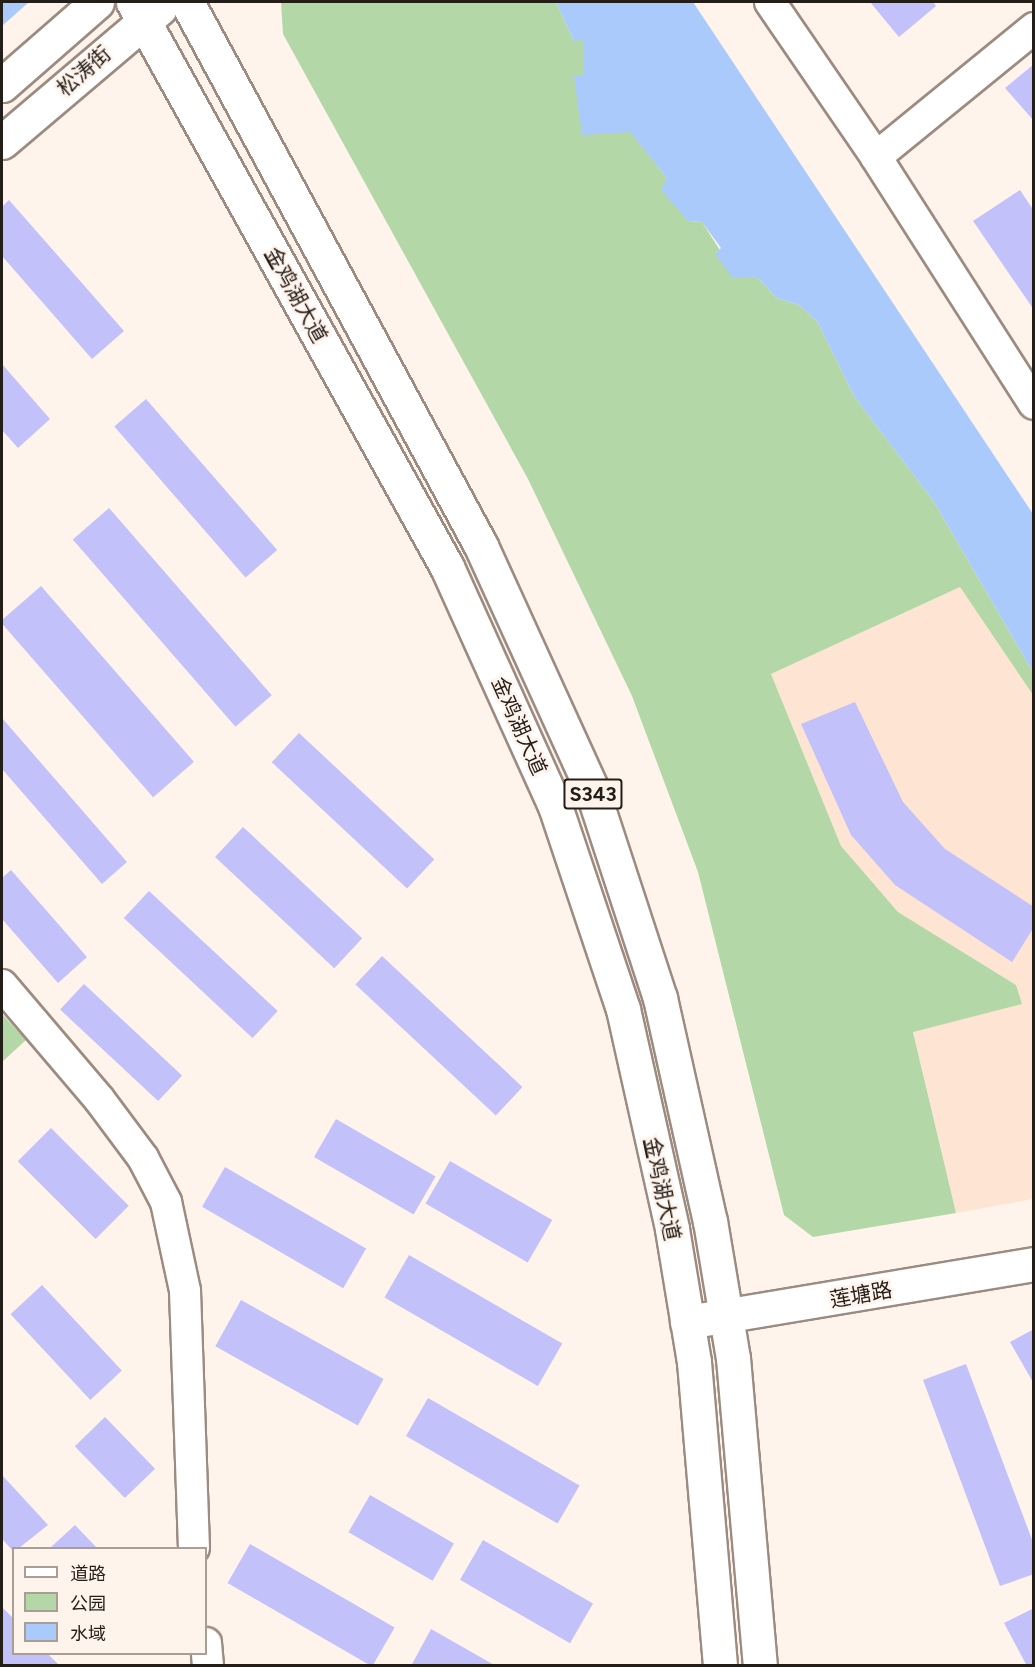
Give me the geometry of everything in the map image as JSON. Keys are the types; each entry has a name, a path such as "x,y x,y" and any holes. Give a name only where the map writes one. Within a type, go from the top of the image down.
{"main road":[{"name":"松涛街","path":"2,86 97,2"},
{"name":"金鸡湖大道","path":"187,2 481,546 591,790 660,999 726,1316 759,1665"},
{"name":"松涛街","path":"2,142 148,8"},
{"name":"金鸡湖大道","path":"148,8 447,567 555,806 622,1009 687,1322 720,1665"},
{"name":"莲塘路","path":"687,1322 1034,1264"}],"street":[{"path":"770,2 876,157 1034,404"},
{"path":"876,157 1034,28"},
{"path":"2,985 99,1099 143,1158 166,1202 185,1292 194,1547"}],"shaded area":[{"path":"960,587 1033,695 1033,1199 956,1213 913,1031 1021,1004 1016,985 898,912 841,846 771,674"}],"green space":[{"path":"281,2 556,2 574,41 584,39 584,76 575,76 630,131 667,178 688,221 702,222 736,275 758,278 777,298 799,305 817,321 854,396 934,502 1033,672 1033,695 960,587 771,674 841,846 898,912 1016,985 1022,1004 913,1032 956,1213 813,1237 784,1215 698,872 632,696 528,479 283,34"},
{"path":"2,1014 26,1040 2,1062"}],"water":[{"path":"2,2 29,2 2,26"},
{"path":"556,2 693,2 1033,514 1033,672 934,502 854,396 817,321 799,305 777,298 758,278 732,277 715,254 721,248 702,222 688,221 661,190 667,178 630,132 582,135 574,76 584,76 584,40 574,41"}],"building":[{"path":"870,2 933,2 936,6 899,37"},
{"path":"1034,64 1034,121 1005,88"},
{"path":"1020,190 1034,211 1034,310 973,221"},
{"path":"9,200 124,331 92,359 2,256 2,207"},
{"path":"2,364 50,419 18,448 2,430"},
{"path":"146,399 277,550 246,577 114,427"},
{"path":"109,508 272,695 235,727 73,539"},
{"path":"41,586 194,762 153,797 2,623 2,620"},
{"path":"855,702 903,802 945,849 1034,907 1034,927 1012,962 895,885 851,835 801,724"},
{"path":"2,718 127,862 102,884 2,769"},
{"path":"299,733 434,859 407,888 272,762"},
{"path":"243,827 362,938 334,968 215,857"},
{"path":"11,870 87,957 58,983 2,919 2,878"},
{"path":"149,891 278,1011 252,1038 124,918"},
{"path":"382,956 522,1087 496,1115 355,985"},
{"path":"84,984 182,1075 158,1101 60,1010"},
{"path":"336,1119 436,1176 414,1215 314,1157"},
{"path":"51,1128 129,1206 96,1239 18,1161"},
{"path":"450,1161 552,1220 528,1262 426,1203"},
{"path":"225,1167 366,1248 343,1288 202,1207"},
{"path":"409,1255 562,1344 538,1386 385,1297"},
{"path":"42,1285 122,1371 90,1400 11,1314"},
{"path":"241,1300 384,1379 358,1425 215,1346"},
{"path":"1034,1329 1034,1384 1010,1342"},
{"path":"966,1364 1034,1545 1034,1574 1000,1586 923,1380"},
{"path":"428,1398 580,1486 558,1524 406,1436"},
{"path":"105,1417 155,1469 125,1498 75,1446"},
{"path":"2,1475 48,1525 20,1547 12,1547 12,1550 2,1539"},
{"path":"370,1495 454,1544 433,1581 348,1532"},
{"path":"75,1525 96,1547 51,1547"},
{"path":"483,1540 593,1604 570,1643 460,1580"},
{"path":"250,1544 395,1628 371,1666 228,1583"},
{"path":"2,1607 12,1617 12,1655 49,1655 60,1666 2,1666"},
{"path":"1034,1608 1034,1666 1027,1666 1004,1623"},
{"path":"431,1629 496,1666 411,1666"}]}
